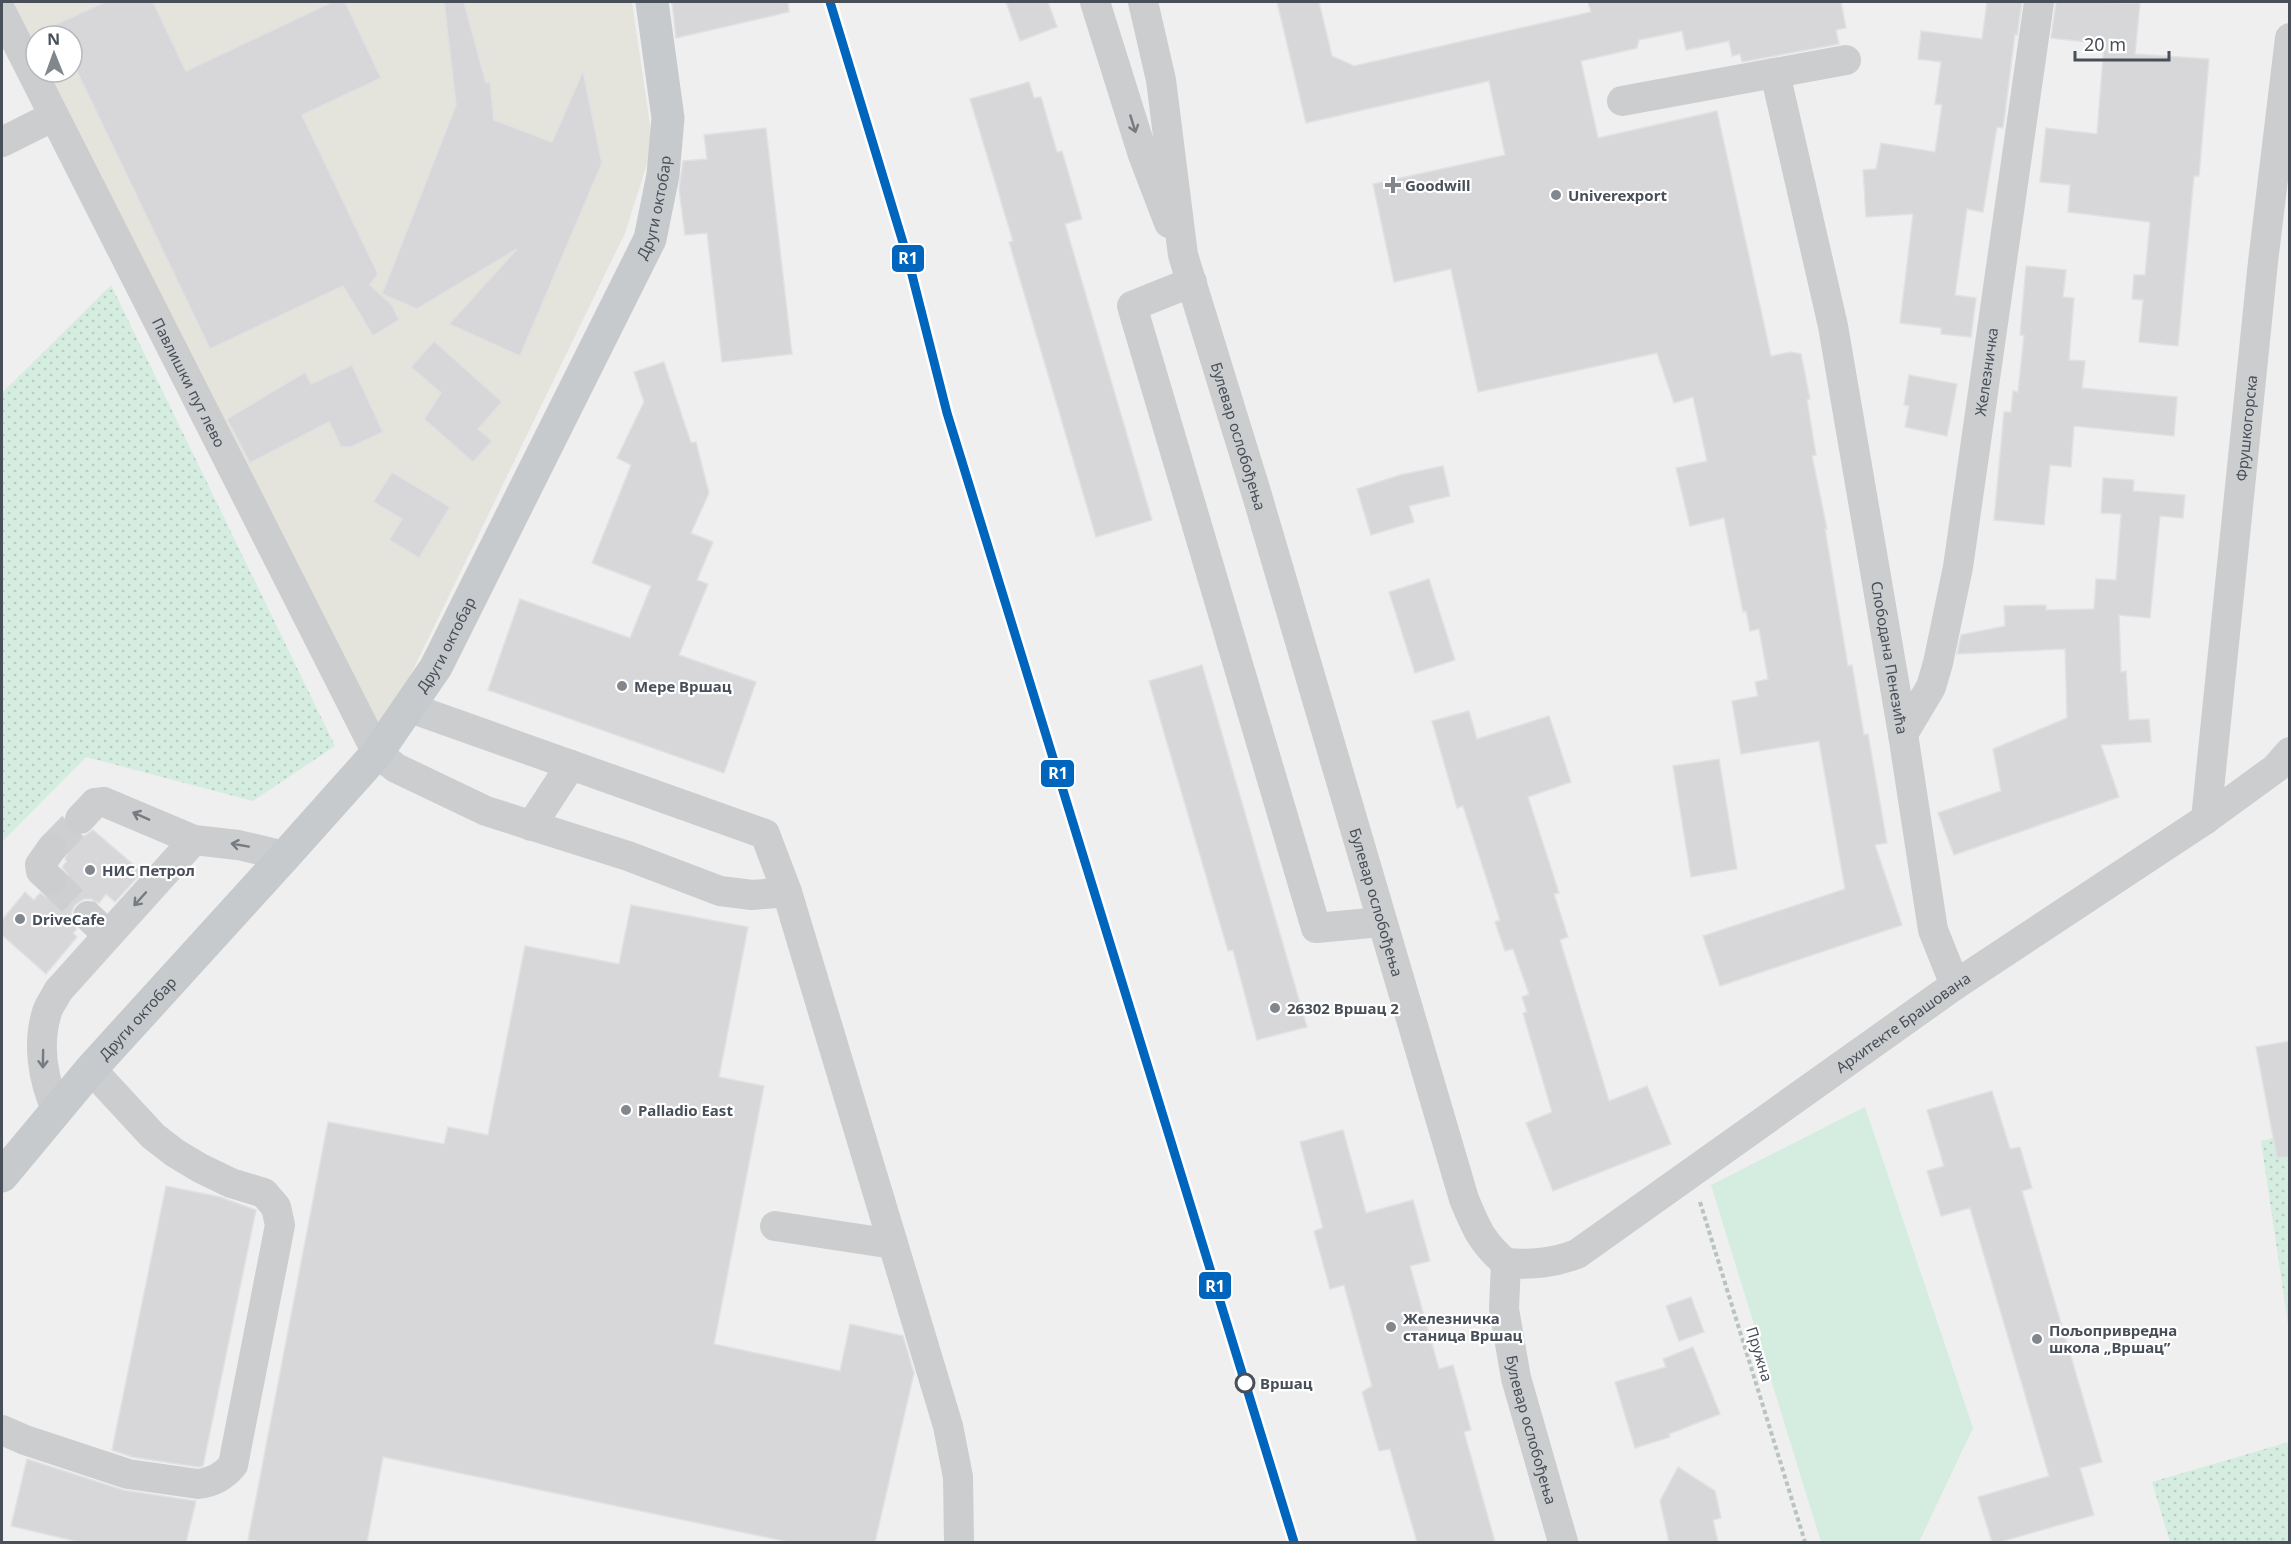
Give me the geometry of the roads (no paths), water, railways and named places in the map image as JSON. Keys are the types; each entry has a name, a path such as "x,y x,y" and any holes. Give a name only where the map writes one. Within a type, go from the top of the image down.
{"main road":[{"name":"Други октобар","path":"2,1176 91,1069 377,753 435,667 650,239 663,176 668,118 652,2"}],"street":[{"name":"Булевар ослобођења","path":"1095,2 1143,155 1188,268 1464,1199 1474,1225 1489,1248 1506,1263 1504,1309 1511,1356 1563,1542"},
{"name":"Железничка","path":"1903,734 1931,687 1958,567 2039,2"},
{"name":"Булевар ослобођења","path":"1112,57 1119,45 1129,40 1145,8"},
{"name":"Булевар ослобођења","path":"1145,8 1161,80 1188,268"},
{"name":"Павлишки пут лево","path":"2,13 377,753"},
{"name":"Фрушкогорска","path":"2206,819 2263,262 2289,38"},
{"name":"Булевар ослобођења","path":"1112,57 1130,78 1169,135"},
{"path":"1622,101 1846,60"},
{"name":"Слободана Пенезића","path":"1775,73 1833,326 1903,734 1933,930 1955,985"},
{"path":"2,142 54,116"},
{"path":"1188,268 1132,306 1138,328 1316,928 1381,922"},
{"path":"408,707 765,834 787,892 948,1426 958,1477 958,1542"},
{"name":"Архитекте Брашована","path":"1506,1263 1532,1265 1555,1262 1577,1254 1955,985 2206,819 2276,768 2289,752"},
{"path":"377,753 396,768 486,812 628,856 720,891 752,895 787,892"},
{"path":"531,826 571,765"},
{"path":"80,819 95,803 104,802 194,840 238,844 285,856"},
{"path":"56,1109 47,1089 43,1070 47,1011 98,925 194,840"},
{"path":"51,880 41,871 40,865 52,848"},
{"path":"2,1430 25,1440 128,1474 198,1484 210,1483 220,1478 233,1465 280,1224 276,1207 264,1193 231,1183 200,1168 153,1136 91,1069"},
{"path":"775,1226 893,1244"}],"tunnel":[{"path":"52,848 80,819"},
{"path":"51,880 88,916"}],"place":[{"name":"Goodwill","path":"1393,185"},
{"name":"Univerexport","path":"1556,195"},
{"name":"Мере Вршац","path":"622,686"},
{"name":"НИС Петрол","path":"90,870"},
{"name":"DriveCafe","path":"20,919"},
{"name":"26302 Вршац 2","path":"1275,1008"},
{"name":"Palladio East","path":"626,1110"},
{"name":"Железничка станица Вршац","path":"1391,1327"},
{"name":"Пољопривредна школа „Вршац”","path":"2037,1339"},
{"name":"Вршац","path":"1245,1383"}]}
